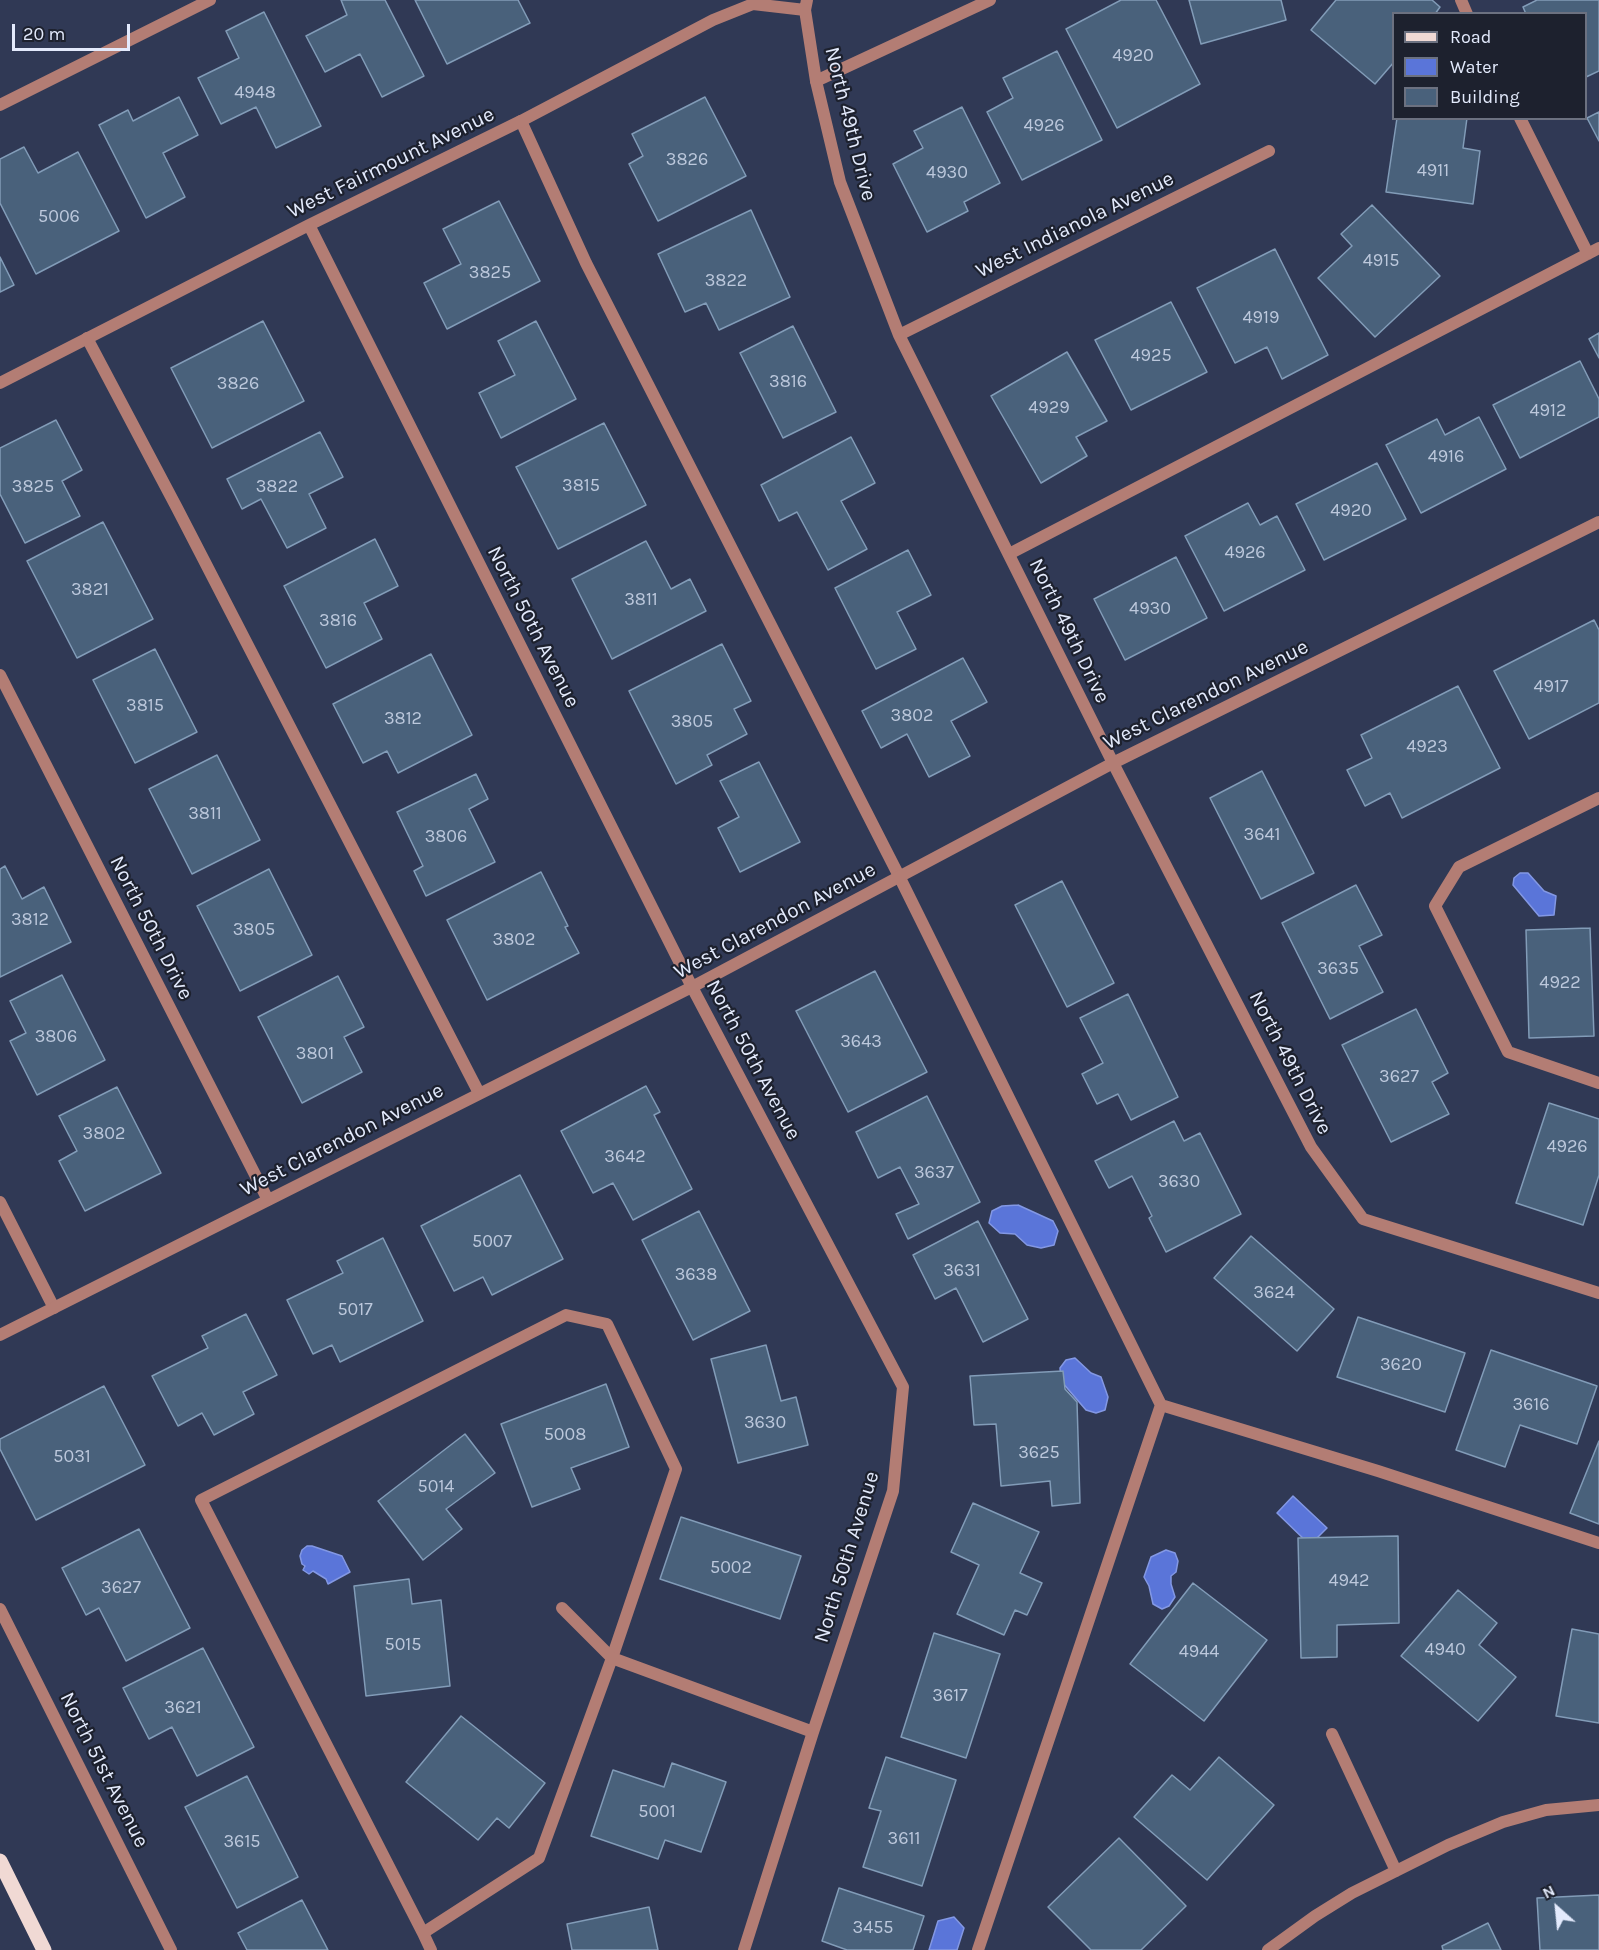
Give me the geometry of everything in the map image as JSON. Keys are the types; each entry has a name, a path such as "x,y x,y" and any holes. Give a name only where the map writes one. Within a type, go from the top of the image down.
{"main road":[{"path":"0,1861 44,1950"}],"street":[{"path":"0,105 210,0"},
{"path":"816,81 990,0"},
{"name":"West Fairmount Avenue","path":"0,382 520,121 713,20 753,4 806,5"},
{"name":"North 49th Drive","path":"806,5 816,81 840,182 899,335 1113,763 1311,1147 1363,1219 1599,1293"},
{"path":"1009,554 1593,251 1521,120"},
{"path":"520,121 586,263 900,878 1161,1405 978,1950"},
{"name":"West Indianola Avenue","path":"899,335 1269,151"},
{"name":"North 50th Avenue","path":"309,225 693,987 903,1387 893,1491 744,1950"},
{"path":"87,338 479,1093"},
{"name":"West Clarendon Avenue","path":"0,1335 693,987 1113,763 1599,522"},
{"name":"North 50th Drive","path":"0,675 268,1200"},
{"path":"1599,798 1459,867 1435,906 1509,1052 1599,1083"},
{"path":"0,1202 54,1308"},
{"path":"423,1933 539,1858 612,1658 676,1468 607,1324 566,1315 201,1500 431,1950"},
{"path":"1161,1405 1378,1471 1599,1543"},
{"path":"562,1608 612,1658 813,1732"},
{"name":"North 51st Avenue","path":"0,1609 171,1950"},
{"path":"1332,1734 1396,1871"},
{"path":"1268,1950 1352,1893 1448,1845 1503,1822 1546,1810 1599,1805"}],"water":[{"path":"1520,873 1528,873 1544,891 1556,896 1554,915 1539,916 1513,885 1514,878"},
{"path":"1018,1205 1053,1221 1058,1231 1054,1245 1041,1248 1027,1245 1015,1234 1000,1233 989,1223 992,1211 1002,1206"},
{"path":"1075,1358 1091,1373 1101,1377 1108,1397 1105,1410 1096,1413 1086,1410 1061,1381 1060,1368 1066,1360"},
{"path":"1293,1496 1327,1528 1310,1545 1277,1513"},
{"path":"307,1546 342,1556 350,1572 328,1584 326,1579 313,1571 309,1574 303,1570 305,1566 300,1556 302,1550"},
{"path":"1166,1550 1175,1553 1178,1561 1176,1572 1171,1576 1175,1597 1169,1606 1162,1609 1153,1604 1149,1586 1144,1577 1151,1557"},
{"path":"954,1917 964,1928 957,1950 929,1950 938,1921"}],"building":[{"path":"341,0 385,0 424,76 382,97 360,54 325,72 306,36 347,15"},
{"path":"415,0 518,0 530,23 447,64"},
{"path":"1121,0 1156,0 1200,84 1117,128 1066,29"},
{"path":"1189,0 1281,0 1286,20 1201,44"},
{"path":"1336,0 1432,0 1440,7 1436,12 1392,12 1392,64 1375,84 1311,30"},
{"path":"1537,0 1599,0 1599,71 1587,77 1587,12 1525,12 1523,7"},
{"path":"264,12 321,126 276,148 256,107 221,124 198,78 239,58 226,31"},
{"path":"1057,51 1102,140 1022,180 987,112 1013,98 1003,78"},
{"path":"179,97 198,135 163,153 185,197 146,218 99,125 128,110 133,121"},
{"path":"705,97 746,176 658,221 629,164 643,156 632,134"},
{"path":"962,107 1000,183 964,202 968,211 927,232 893,164 923,148 914,131"},
{"path":"1599,112 1599,141 1587,118"},
{"path":"1397,120 1467,120 1463,148 1480,151 1473,204 1386,192"},
{"path":"24,147 38,173 78,152 119,231 36,274 0,203 0,159"},
{"path":"499,201 540,281 447,329 424,283 461,264 443,229"},
{"path":"1372,205 1440,276 1375,337 1318,278 1352,246 1341,234"},
{"path":"751,210 790,297 719,330 706,303 685,312 658,254"},
{"path":"1275,249 1328,355 1282,379 1267,347 1235,363 1197,288"},
{"path":"0,257 14,285 0,292"},
{"path":"1171,302 1207,372 1131,410 1095,340"},
{"path":"263,321 304,401 212,448 171,368"},
{"path":"536,321 576,399 501,438 479,393 515,375 498,341"},
{"path":"793,326 836,412 783,438 740,353"},
{"path":"1599,333 1599,358 1589,339"},
{"path":"1067,352 1107,421 1076,437 1087,456 1041,483 991,396"},
{"path":"1580,361 1599,399 1599,417 1520,458 1493,405"},
{"path":"1479,417 1506,469 1421,513 1386,445 1437,419 1445,435"},
{"path":"56,420 82,470 62,481 80,516 25,543 0,494 0,448"},
{"path":"604,423 646,505 558,549 516,467"},
{"path":"320,432 343,477 309,494 326,528 287,548 261,499 242,509 227,479"},
{"path":"851,437 875,483 841,501 867,549 828,570 797,512 779,521 761,485"},
{"path":"1377,463 1406,519 1324,560 1296,504"},
{"path":"1248,503 1260,525 1277,516 1305,570 1224,611 1185,536"},
{"path":"103,522 153,619 77,658 27,561"},
{"path":"375,539 398,586 364,603 382,639 326,668 284,586"},
{"path":"646,541 671,589 690,579 706,611 612,659 572,579"},
{"path":"908,550 931,595 897,612 916,649 876,669 835,588"},
{"path":"1176,557 1207,618 1125,660 1094,599"},
{"path":"1594,620 1599,630 1599,703 1529,739 1494,671"},
{"path":"722,644 751,701 734,709 747,734 707,755 712,765 676,784 629,691"},
{"path":"155,649 197,732 135,763 93,680"},
{"path":"431,654 472,735 398,773 387,751 363,763 333,704"},
{"path":"963,658 987,702 951,721 970,756 929,777 907,734 881,748 862,711"},
{"path":"1458,686 1500,768 1402,818 1390,793 1365,806 1347,770 1372,758 1361,735"},
{"path":"217,755 260,840 192,874 149,789"},
{"path":"759,762 800,842 740,872 718,828 739,817 720,781"},
{"path":"1262,771 1314,873 1261,899 1210,798"},
{"path":"476,774 488,799 469,809 495,862 426,896 414,871 423,866 397,812"},
{"path":"5,866 22,899 44,887 71,942 0,977 0,869"},
{"path":"269,869 312,955 240,991 197,906"},
{"path":"541,872 579,953 487,1000 447,920"},
{"path":"1062,881 1114,983 1067,1007 1015,905"},
{"path":"1356,885 1382,935 1359,946 1383,992 1330,1019 1282,923"},
{"path":"1590,928 1594,1036 1529,1038 1526,930"},
{"path":"875,971 927,1072 848,1112 796,1011"},
{"path":"62,975 105,1060 37,1095 10,1041 26,1033 10,1001"},
{"path":"338,976 364,1027 344,1037 362,1072 302,1103 258,1017"},
{"path":"1128,994 1178,1097 1131,1120 1118,1094 1097,1104 1082,1074 1103,1063 1080,1018"},
{"path":"1416,1009 1448,1073 1432,1082 1449,1114 1391,1142 1342,1045"},
{"path":"646,1086 660,1112 654,1115 692,1189 633,1220 613,1183 593,1193 561,1131"},
{"path":"117,1087 161,1173 85,1211 59,1161 77,1151 59,1116"},
{"path":"927,1096 980,1202 908,1239 896,1214 919,1204 900,1167 878,1178 856,1132"},
{"path":"1549,1103 1599,1119 1599,1175 1583,1225 1516,1203"},
{"path":"1174,1121 1184,1141 1200,1133 1241,1214 1166,1252 1149,1218 1152,1216 1132,1176 1109,1188 1095,1161"},
{"path":"520,1175 563,1259 492,1295 483,1277 454,1291 421,1226"},
{"path":"699,1211 750,1311 693,1340 642,1240"},
{"path":"978,1221 1028,1319 983,1342 956,1288 935,1299 913,1255"},
{"path":"1251,1236 1334,1309 1297,1351 1214,1278"},
{"path":"383,1238 423,1321 340,1362 332,1345 313,1354 287,1300 343,1273 337,1261"},
{"path":"246,1314 277,1375 243,1392 254,1414 214,1435 202,1413 178,1426 152,1376 208,1348 202,1336"},
{"path":"1358,1317 1465,1353 1445,1412 1337,1377"},
{"path":"766,1345 781,1401 796,1397 808,1445 738,1463 711,1359"},
{"path":"1491,1350 1597,1386 1577,1444 1520,1425 1505,1467 1456,1450"},
{"path":"1063,1371 1065,1389 1077,1402 1080,1503 1052,1506 1050,1481 1001,1486 996,1424 974,1425 970,1376"},
{"path":"606,1384 629,1447 571,1468 580,1489 532,1507 501,1424"},
{"path":"104,1386 145,1465 36,1520 0,1449 0,1439"},
{"path":"465,1434 495,1473 446,1509 462,1529 423,1560 378,1501"},
{"path":"1599,1441 1599,1524 1570,1513"},
{"path":"973,1503 1039,1532 1020,1573 1042,1583 1027,1615 1015,1610 1004,1635 957,1614 979,1565 951,1552"},
{"path":"681,1517 801,1556 780,1619 660,1579"},
{"path":"139,1529 190,1628 126,1661 99,1608 86,1615 62,1568"},
{"path":"1398,1536 1399,1623 1337,1625 1337,1657 1301,1658 1298,1538"},
{"path":"409,1579 412,1604 441,1600 450,1686 366,1696 354,1586"},
{"path":"1193,1583 1267,1640 1204,1721 1130,1664"},
{"path":"1458,1590 1497,1623 1479,1645 1516,1677 1478,1721 1401,1656"},
{"path":"1572,1629 1599,1634 1599,1723 1556,1716"},
{"path":"934,1633 1000,1654 966,1758 901,1737"},
{"path":"203,1648 254,1747 197,1776 172,1727 149,1739 123,1688"},
{"path":"461,1716 545,1783 509,1828 497,1818 478,1840 406,1782"},
{"path":"886,1757 956,1780 922,1886 863,1867 881,1811 869,1808"},
{"path":"1219,1757 1274,1805 1207,1880 1134,1817 1172,1775 1190,1790"},
{"path":"672,1763 726,1782 701,1852 665,1840 658,1859 591,1836 613,1770 664,1787"},
{"path":"247,1776 298,1877 237,1908 185,1807"},
{"path":"1119,1838 1186,1906 1141,1950 1091,1950 1048,1907"},
{"path":"839,1888 924,1916 913,1950 847,1950 822,1941"},
{"path":"1599,1895 1599,1950 1540,1950 1537,1898"},
{"path":"302,1900 328,1950 247,1950 238,1933"},
{"path":"649,1907 658,1950 572,1950 567,1924"},
{"path":"1488,1923 1501,1950 1443,1950 1442,1946"}]}
